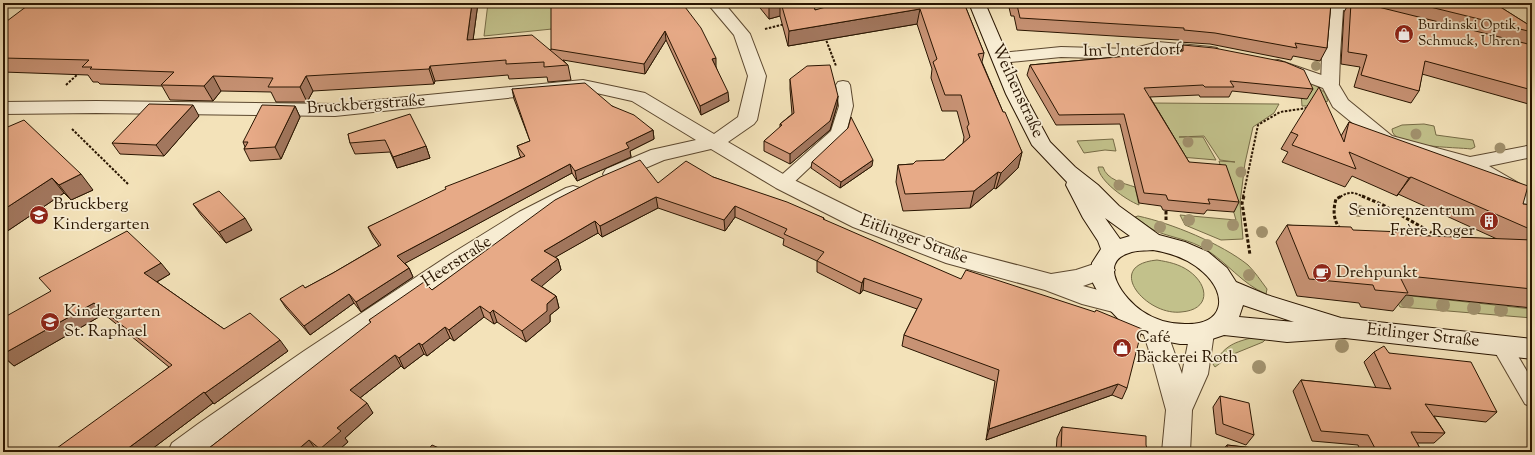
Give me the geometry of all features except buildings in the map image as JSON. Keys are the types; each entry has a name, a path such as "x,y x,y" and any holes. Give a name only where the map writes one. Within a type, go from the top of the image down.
{"street":[{"path":"714,142 747,120 757,76 742,34 715,3"},
{"name":"Weihenstraße","path":"977,3 1016,94 1042,145 1068,172 1091,190 1111,211 1153,242"},
{"path":"1389,17 1335,3 1330,84 1340,103 1385,140 1470,164 1532,201"},
{"name":"Im Unterdorf","path":"1001,58 1061,52 1131,54 1158,47 1225,54"},
{"path":"1262,62 1285,66 1330,84"},
{"name":"Bruckbergstraße","path":"3,108 96,107 335,110 583,85 638,97 714,142"},
{"name":"Eitlinger Straße","path":"714,142 783,182 861,222 954,257 1050,283 1082,295 1117,304"},
{"name":"Heerstraße","path":"182,452 258,396 457,261 550,205 593,183 658,155 714,142"},
{"path":"1470,164 1515,156 1532,151"},
{"name":"Weihenstraße","path":"1068,172 1094,218 1109,240 1108,261"},
{"path":"1153,242 1177,247 1193,254 1208,264 1220,276 1228,288 1231,303 1229,315 1212,329 1188,335 1173,334 1154,328 1133,318 1117,304 1106,288 1103,279 1108,261 1120,248 1135,243 1153,242"},
{"name":"Eitlinger Straße","path":"1050,283 1077,279 1108,261"},
{"name":"Eitlinger Straße","path":"1228,288 1260,302 1344,328"},
{"path":"1154,328 1167,366 1178,410 1176,452"},
{"name":"Eitlinger Straße","path":"1212,329 1287,332 1344,328 1532,349"},
{"path":"1178,410 1195,374 1212,329"}],"lane":[{"path":"783,182 838,133 846,106 843,85"},
{"name":"Eitlinger Straße","path":"1501,345 1532,398"}],"path":[{"path":"1506,7 1516,6 1520,3"},
{"path":"742,34 787,24"},
{"path":"822,30 843,85"},
{"path":"41,108 81,71"},
{"path":"1250,255 1242,203 1258,125 1280,112 1340,103"},
{"path":"96,107 72,129 128,184"},
{"path":"1344,232 1338,228 1332,210 1336,199 1348,192 1356,193 1383,205 1407,220 1447,241"},
{"path":"1165,222 1166,211"}],"shaded area":[{"path":"488,3 552,3 552,29 484,36"},
{"path":"1308,79 1325,93 1328,101 1313,106 1302,106 1301,92"},
{"path":"1151,103 1279,104 1274,113 1253,127 1245,163 1240,203 1243,239 1221,240 1185,225 1180,215 1236,220 1219,161 1235,162 1220,160 1204,136 1179,137 1203,137 1216,160 1181,157"},
{"path":"1424,124 1434,126 1436,135 1473,140 1475,147 1471,149 1440,147 1413,143 1402,140 1395,135 1392,129 1402,125"},
{"path":"1113,139 1116,151 1105,150 1084,153 1077,141"},
{"path":"1098,167 1103,167 1112,178 1135,187 1139,205 1127,199 1108,184 1103,178"},
{"path":"1138,216 1196,235 1224,249 1248,265 1267,289 1266,294 1249,285 1205,249 1188,241 1155,231 1135,217"},
{"path":"1157,260 1181,267 1196,277 1201,283 1204,296 1202,302 1197,307 1181,312 1168,311 1155,306 1144,299 1136,289 1132,280 1133,271 1141,264"},
{"path":"1393,294 1532,309 1532,318 1400,307"},
{"path":"1251,338 1263,338 1265,340 1231,355 1215,367 1213,364 1221,353 1229,346"}],"place":[{"name":"Burdinski Optik, Schmuck, Uhren","path":"1404,34"},
{"name":"Bruckberg Kindergarten","path":"39,215"},
{"name":"Seniorenzentrum Frère Roger","path":"1489,221"},
{"name":"Drehpunkt","path":"1322,273"},
{"name":"Kindergarten St. Raphael","path":"50,322"},
{"name":"Café Bäckerei Roth","path":"1122,348"}]}
